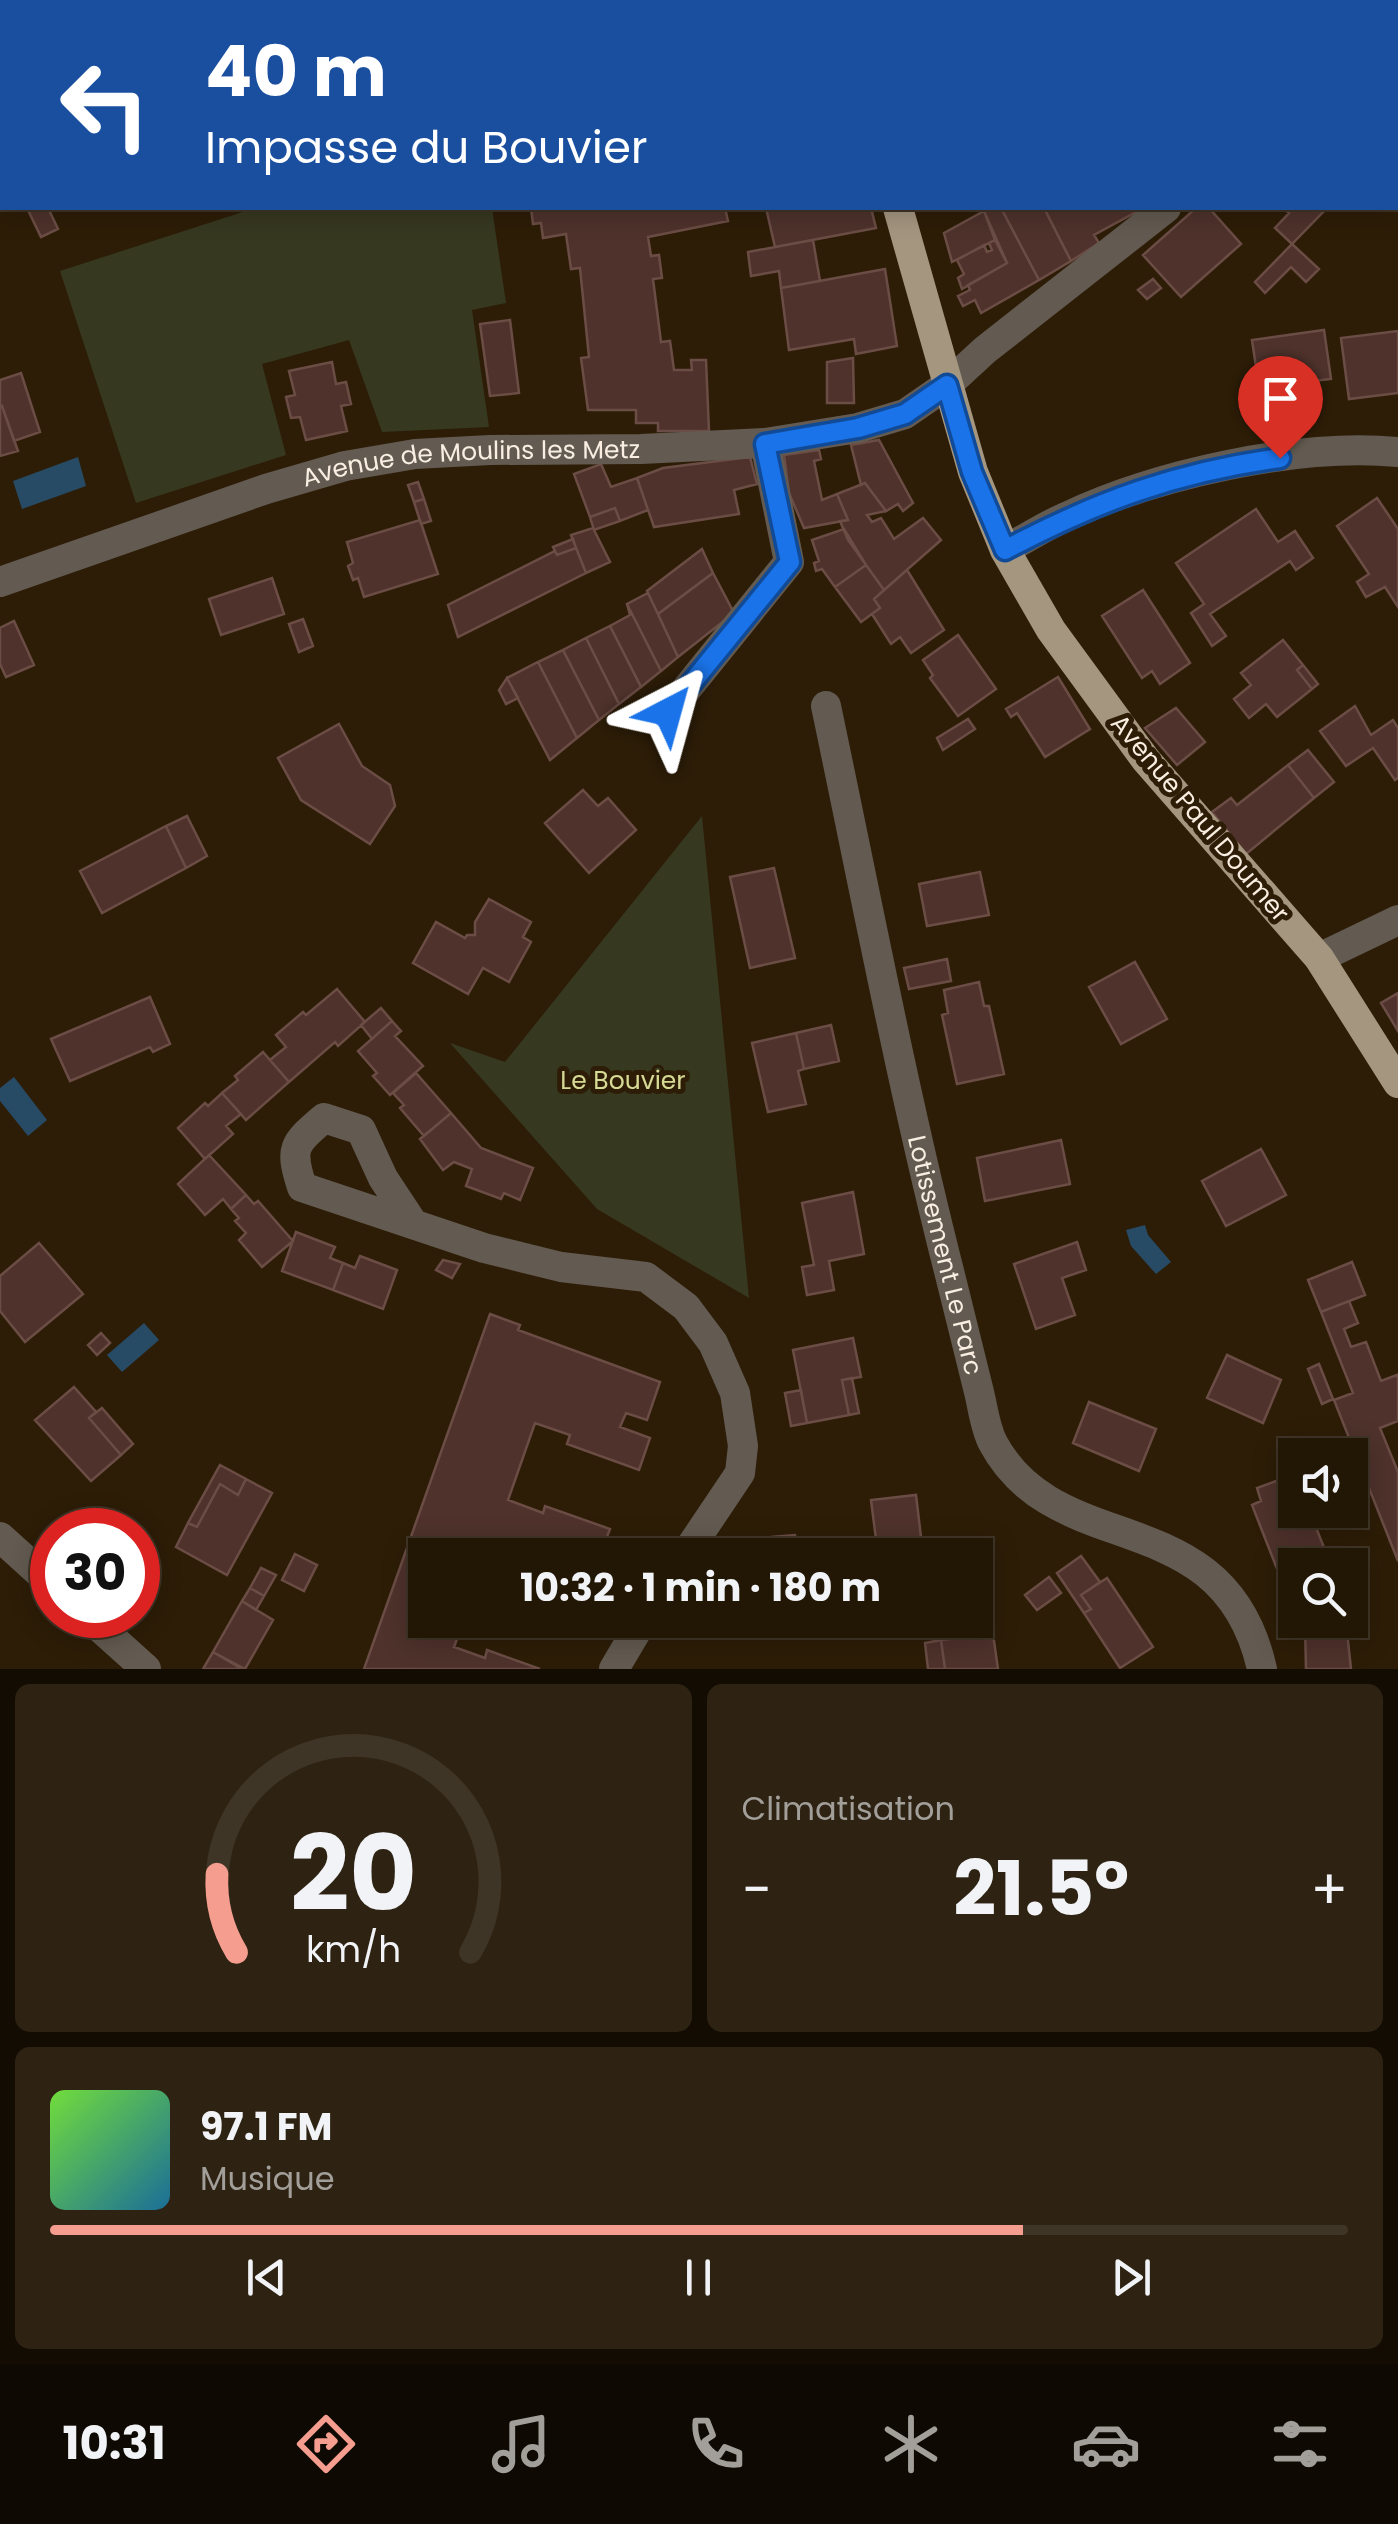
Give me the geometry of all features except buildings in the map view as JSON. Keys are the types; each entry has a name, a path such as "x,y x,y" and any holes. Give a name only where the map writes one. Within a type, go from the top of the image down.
{"main road":[{"name":"Avenue Paul Doumer","path":"899,210 972,472 1005,550 1050,630 1146,760 1319,958 1398,1083"}],"street":[{"name":"Avenue de Moulins les Metz","path":"0,582 266,489 345,466 415,454 490,450 765,444 858,428 905,414 947,385 985,350 1163,210"},
{"path":"668,712 790,562 765,444"},
{"path":"1005,550 1068,516 1162,480 1312,454 1398,452"},
{"name":"Lotissement Le Parc","path":"826,706 932,1204 992,1440 1018,1480 1059,1507 1180,1554 1212,1576 1246,1616 1262,1669"},
{"path":"1319,958 1398,920"},
{"path":"412,1222 484,1248 561,1268 646,1276 686,1307 713,1343 735,1393 743,1446 740,1474 697,1538"},
{"path":"0,1537 30,1564"},
{"path":"112,1638 146,1669"},
{"path":"614,1669 633,1638"}],"green space":[{"path":"249,210 492,210 506,303 472,310 489,427 382,432 349,340 262,364 286,455 136,503 60,271"},
{"name":"Le Bouvier","path":"702,816 749,1298 597,1209 450,1043 505,1062"}],"water":[{"path":"78,457 86,486 22,509 13,481"},
{"path":"14,1077 47,1120 28,1136 0,1101 0,1088"},
{"path":"1145,1225 1148,1235 1171,1262 1156,1274 1131,1246 1126,1230"},
{"path":"144,1323 159,1340 122,1372 107,1355"}],"route":[{"path":"668,712 790,562 765,444 858,428 905,414 947,385 972,472 1005,550 1068,516 1162,480 1280,458"}]}
